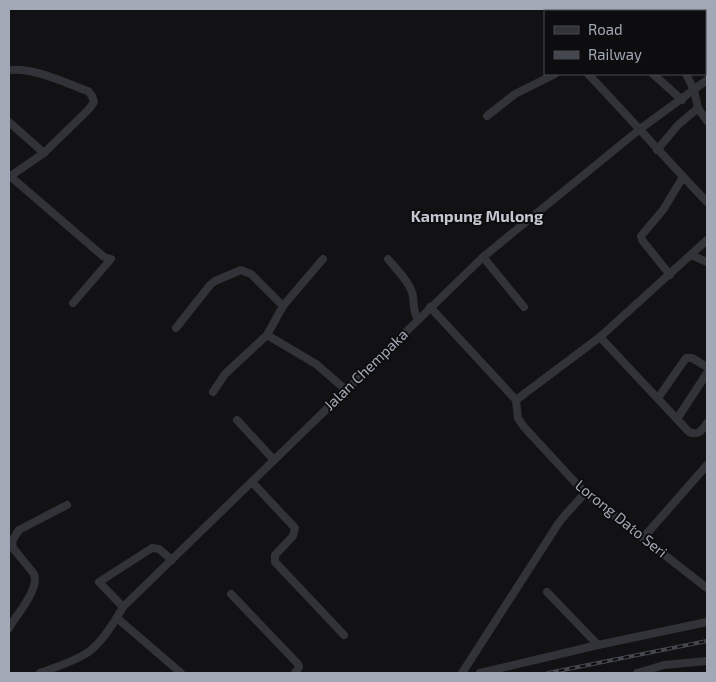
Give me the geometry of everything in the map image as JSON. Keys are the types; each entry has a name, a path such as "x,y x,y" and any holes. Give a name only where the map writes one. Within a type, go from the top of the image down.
{"street":[{"path":"9,70 21,69 88,91 94,102 44,153 10,176 104,257 111,259 73,303"},
{"path":"487,116 515,94 553,75"},
{"path":"589,75 707,202"},
{"path":"654,75 682,100"},
{"path":"686,75 694,90 698,108 707,121"},
{"name":"Jalan Chempaka","path":"40,673 79,658 89,652 117,618 123,607 483,257 640,130 707,80"},
{"path":"657,150 678,125 698,108"},
{"path":"9,122 44,153"},
{"path":"670,275 642,240 641,236 663,210 683,176"},
{"path":"516,400 600,336 707,240"},
{"path":"691,255 707,262"},
{"path":"483,257 524,307"},
{"path":"213,392 225,374 267,335 283,306 323,259"},
{"path":"388,260 409,285 414,300 414,314 418,319"},
{"path":"176,328 210,285 241,270 251,274 283,306"},
{"name":"Lorong Dato Seri","path":"430,307 516,400 520,422 585,493 707,588"},
{"path":"267,335 316,364 346,390"},
{"path":"600,336 689,432 704,435 707,423"},
{"path":"658,398 686,358 692,358 707,367"},
{"path":"677,419 707,373"},
{"path":"237,420 274,460"},
{"path":"643,538 707,465"},
{"path":"700,474 707,479"},
{"path":"252,482 295,528 296,532 275,556 275,562 344,635"},
{"path":"462,673 558,524 585,493"},
{"path":"9,628 30,597 36,580 34,574 13,548 12,541 19,530 67,505"},
{"path":"123,607 99,582 152,548 159,549 172,560"},
{"path":"547,592 598,645"},
{"path":"231,594 298,664 299,667 295,673"},
{"path":"117,618 182,673"},
{"path":"480,673 707,622"},
{"path":"637,673 664,665 707,661"}],"railway":[{"path":"548,673 707,641"}],"district":[{"name":"Kampung Mulong","path":"477,216"}]}
